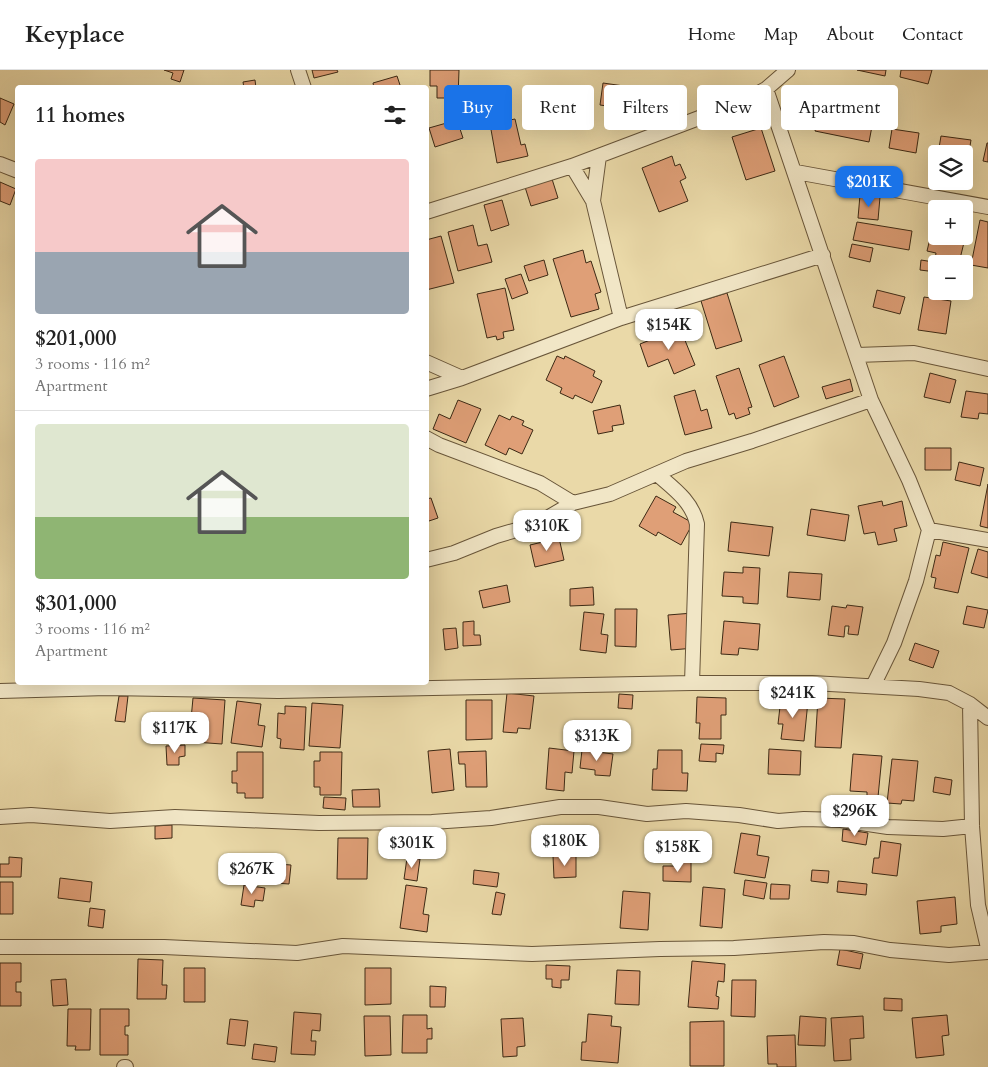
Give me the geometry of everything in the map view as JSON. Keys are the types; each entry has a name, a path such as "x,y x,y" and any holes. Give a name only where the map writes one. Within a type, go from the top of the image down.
{"street":[{"path":"298,70 303,85"},
{"path":"770,85 788,70"},
{"path":"771,104 796,172 871,400 909,480 930,530 916,581 894,643 873,686"},
{"path":"429,211 572,166 697,119"},
{"path":"593,201 598,156"},
{"path":"0,164 15,170"},
{"path":"572,166 593,201 621,318"},
{"path":"796,172 988,207"},
{"path":"429,387 462,378 621,318 823,256"},
{"path":"857,355 914,353 988,369"},
{"path":"429,363 462,378"},
{"path":"429,559 454,553 496,536 537,524 573,503 610,494 686,461 752,441 871,400"},
{"path":"429,440 540,484 573,503"},
{"path":"657,474 687,501 694,512 697,524 692,683"},
{"path":"930,530 988,540"},
{"path":"0,691 107,685 278,691 692,683 812,683 919,689 949,693 970,704 988,718"},
{"path":"970,704 972,826 978,905 988,948"},
{"path":"0,817 31,815 110,821 175,818 319,823 432,822 491,818 560,807 599,807 647,814 686,811 738,815 778,821 804,819 841,820 888,827 943,830 972,826"},
{"path":"0,947 164,947 297,953 343,946 532,954 734,948 824,942 854,943 890,950 949,955 988,952"}],"building":[{"path":"164,70 184,70 180,82 171,79 173,73"},
{"path":"312,70 337,70 338,72 314,78"},
{"path":"430,70 459,70 458,85 444,85 444,98 437,98 437,86 430,86"},
{"path":"857,70 886,70 885,76"},
{"path":"901,70 932,70 928,84 900,77"},
{"path":"397,76 400,85 373,85 373,83"},
{"path":"255,80 256,85 244,85 243,82"},
{"path":"603,83 617,85 604,85 604,106 600,105"},
{"path":"0,98 14,104 5,125 0,122"},
{"path":"515,119 521,145 525,144 528,156 497,163 491,130 512,130 512,120"},
{"path":"444,124 444,130 460,130 463,138 435,147 429,128"},
{"path":"755,130 762,130 775,171 746,180 732,137"},
{"path":"815,130 871,130 869,142"},
{"path":"892,130 919,133 916,153 889,148"},
{"path":"941,136 971,140 970,145 940,145"},
{"path":"988,143 988,162 983,161"},
{"path":"672,156 675,166 680,164 686,178 680,181 688,201 659,212 642,168"},
{"path":"552,179 558,198 531,206 525,187"},
{"path":"0,182 15,189 10,205 0,201"},
{"path":"860,195 880,197 878,220 858,218"},
{"path":"502,200 509,225 491,231 484,205"},
{"path":"980,220 988,222 988,268 973,265 973,255"},
{"path":"857,222 912,231 909,250 853,240"},
{"path":"473,225 478,246 487,244 492,262 458,271 448,232"},
{"path":"441,236 454,283 429,289 429,239"},
{"path":"852,244 873,248 870,262 849,257"},
{"path":"928,245 963,245 961,255 936,255 936,253 927,251"},
{"path":"583,250 586,263 591,261 601,292 595,294 599,309 571,317 553,259"},
{"path":"544,260 548,275 529,281 524,266"},
{"path":"921,260 928,261 928,271 920,270"},
{"path":"521,274 528,293 512,299 505,279"},
{"path":"505,288 514,330 503,332 504,338 497,340 496,336 487,338 477,294"},
{"path":"877,290 905,297 900,314 873,307"},
{"path":"727,293 742,341 716,349 701,301"},
{"path":"924,297 928,298 928,300 951,301 946,334 918,330"},
{"path":"680,328 695,365 674,374 668,359 648,367 640,344"},
{"path":"557,356 564,359 565,356 595,371 593,376 602,381 592,403 575,395 573,399 560,393 562,388 546,380"},
{"path":"784,356 799,397 774,407 759,365"},
{"path":"739,368 752,407 748,408 750,414 736,419 734,413 729,415 716,376"},
{"path":"930,373 956,380 950,403 924,397"},
{"path":"850,379 853,391 826,399 822,387"},
{"path":"695,390 701,411 707,409 712,428 685,435 674,396"},
{"path":"966,391 988,394 988,414 979,413 978,419 961,417"},
{"path":"458,400 481,409 466,443 433,429 439,414 450,419"},
{"path":"620,405 624,424 612,426 613,431 598,434 593,411"},
{"path":"499,415 510,420 512,416 524,421 522,425 533,430 522,454 509,448 506,455 485,445"},
{"path":"925,448 951,448 951,470 925,470"},
{"path":"959,462 984,468 980,486 955,480"},
{"path":"988,484 988,528 980,526"},
{"path":"656,496 676,507 673,512 693,523 681,545 658,532 656,536 639,526"},
{"path":"429,498 431,498 438,518 429,521"},
{"path":"882,501 883,506 902,501 907,526 894,529 897,541 878,545 875,532 864,534 858,506"},
{"path":"811,509 849,515 845,541 807,535"},
{"path":"731,522 773,527 769,556 728,551"},
{"path":"559,538 564,560 535,567 530,545"},
{"path":"943,542 969,548 958,593 934,588 936,578 931,577 936,555 940,556"},
{"path":"978,549 988,552 988,578 971,573"},
{"path":"743,567 760,568 758,604 743,603 743,597 722,596 724,572 743,573"},
{"path":"789,572 822,574 820,600 787,597"},
{"path":"507,585 510,602 483,608 479,591"},
{"path":"593,587 594,605 570,606 570,589"},
{"path":"847,605 863,607 858,635 848,634 849,626 845,626 844,637 828,635 832,606 846,608"},
{"path":"967,606 988,610 984,628 963,624"},
{"path":"615,609 637,609 636,647 615,646"},
{"path":"584,612 604,614 601,634 608,635 606,653 580,650"},
{"path":"693,613 695,648 671,650 668,615"},
{"path":"474,621 474,635 480,635 481,645 463,646 463,622"},
{"path":"724,621 760,624 758,650 739,648 738,655 721,654"},
{"path":"456,628 458,648 445,650 443,629"},
{"path":"915,643 939,651 933,668 909,660"},
{"path":"507,693 534,696 530,729 518,728 517,733 503,732"},
{"path":"619,694 633,695 632,709 618,708"},
{"path":"119,696 128,696 125,722 115,721"},
{"path":"697,697 726,698 726,715 721,715 721,739 699,739 700,723 696,723"},
{"path":"193,698 225,700 222,744 194,742 195,731 190,730"},
{"path":"781,698 808,701 804,741 781,739 783,724 778,724"},
{"path":"818,698 845,699 841,748 815,747"},
{"path":"466,700 492,700 492,739 466,740"},
{"path":"237,701 261,704 258,725 265,726 262,747 231,743"},
{"path":"312,703 343,705 340,748 309,746"},
{"path":"285,706 306,707 304,750 280,748 281,739 277,738 278,713 285,714"},
{"path":"586,722 600,723 600,728 615,728 614,744 585,744"},
{"path":"701,744 724,745 723,754 716,753 716,762 699,761"},
{"path":"185,745 185,756 179,757 179,765 167,765 166,746"},
{"path":"549,748 574,751 572,773 565,772 564,791 546,789"},
{"path":"450,749 454,790 432,793 428,751"},
{"path":"769,749 801,751 800,775 768,774"},
{"path":"582,750 613,754 610,776 595,775 595,770 580,768"},
{"path":"658,750 682,750 682,773 688,773 687,791 652,790 653,769 657,769"},
{"path":"486,751 487,787 466,787 465,764 459,764 458,752"},
{"path":"237,752 263,752 263,798 245,798 245,793 237,793 237,783 232,783 232,771 237,771"},
{"path":"320,752 342,752 341,795 320,795 320,787 314,787 314,761 320,761"},
{"path":"853,754 882,756 878,797 867,797 867,792 850,791"},
{"path":"892,759 918,761 914,801 902,800 901,804 887,803"},
{"path":"935,777 952,780 950,795 933,792"},
{"path":"379,789 380,807 353,807 352,790"},
{"path":"324,797 346,798 345,810 323,808"},
{"path":"172,825 172,838 155,839 155,826"},
{"path":"843,829 868,833 866,845 842,841"},
{"path":"741,833 760,836 757,855 769,857 765,878 734,873"},
{"path":"338,838 368,838 367,879 337,879"},
{"path":"881,841 901,844 897,876 872,873 874,858 879,858"},
{"path":"553,856 576,856 576,877 554,878"},
{"path":"9,857 22,858 21,877 0,877 0,864 9,864"},
{"path":"407,858 420,859 417,881 404,879"},
{"path":"682,861 691,861 691,882 663,881 663,866 681,866"},
{"path":"264,863 291,865 289,884 263,882"},
{"path":"474,870 499,873 497,887 473,884"},
{"path":"812,870 829,871 828,883 811,881"},
{"path":"60,878 92,882 90,902 58,898"},
{"path":"745,880 767,883 764,899 743,895"},
{"path":"838,881 867,884 866,895 837,892"},
{"path":"0,882 13,882 13,914 0,914"},
{"path":"771,884 790,885 789,899 770,899"},
{"path":"244,885 265,888 263,901 255,900 254,907 241,905"},
{"path":"406,885 427,888 423,914 429,915 427,932 400,928"},
{"path":"703,887 725,889 722,928 700,926"},
{"path":"623,891 650,893 648,930 620,928"},
{"path":"496,892 505,894 501,915 492,914"},
{"path":"955,897 957,924 941,926 941,932 920,934 917,901"},
{"path":"90,908 105,910 103,928 88,926"},
{"path":"840,949 863,954 860,969 837,965"},
{"path":"138,959 163,960 162,985 167,985 166,999 137,999"},
{"path":"692,961 725,964 724,982 718,981 716,996 719,997 718,1009 688,1007"},
{"path":"0,963 21,963 21,982 16,982 16,992 21,992 21,1006 0,1006"},
{"path":"546,965 570,966 569,980 561,980 561,988 552,987 552,979 546,979"},
{"path":"184,968 205,968 205,1002 184,1002"},
{"path":"365,968 391,968 391,1004 365,1005"},
{"path":"617,970 640,971 639,1005 615,1004"},
{"path":"66,979 68,1005 53,1006 51,980"},
{"path":"732,980 756,980 755,1017 731,1016"},
{"path":"430,986 446,987 445,1007 430,1007"},
{"path":"884,998 902,999 902,1011 884,1010"},
{"path":"68,1009 91,1009 90,1050 75,1050 76,1046 67,1046"},
{"path":"100,1009 129,1009 129,1026 125,1026 125,1035 128,1035 128,1055 100,1055"},
{"path":"294,1012 321,1014 320,1031 312,1030 311,1041 316,1041 315,1055 291,1054"},
{"path":"588,1014 612,1016 611,1026 621,1027 618,1063 581,1060 582,1042 586,1042"},
{"path":"403,1015 427,1015 427,1029 432,1028 432,1039 427,1039 427,1053 402,1053"},
{"path":"947,1015 949,1035 942,1036 944,1055 916,1058 912,1018"},
{"path":"364,1016 390,1016 391,1055 365,1056"},
{"path":"800,1016 826,1018 825,1046 798,1045"},
{"path":"863,1016 864,1038 850,1039 851,1060 834,1061 831,1018"},
{"path":"523,1018 525,1046 517,1047 517,1056 503,1057 501,1019"},
{"path":"230,1019 248,1021 245,1046 227,1044"},
{"path":"724,1021 724,1066 690,1066 690,1022"},
{"path":"795,1035 796,1067 777,1067 777,1064 768,1064 767,1036"},
{"path":"254,1044 277,1047 275,1062 252,1059"}]}
